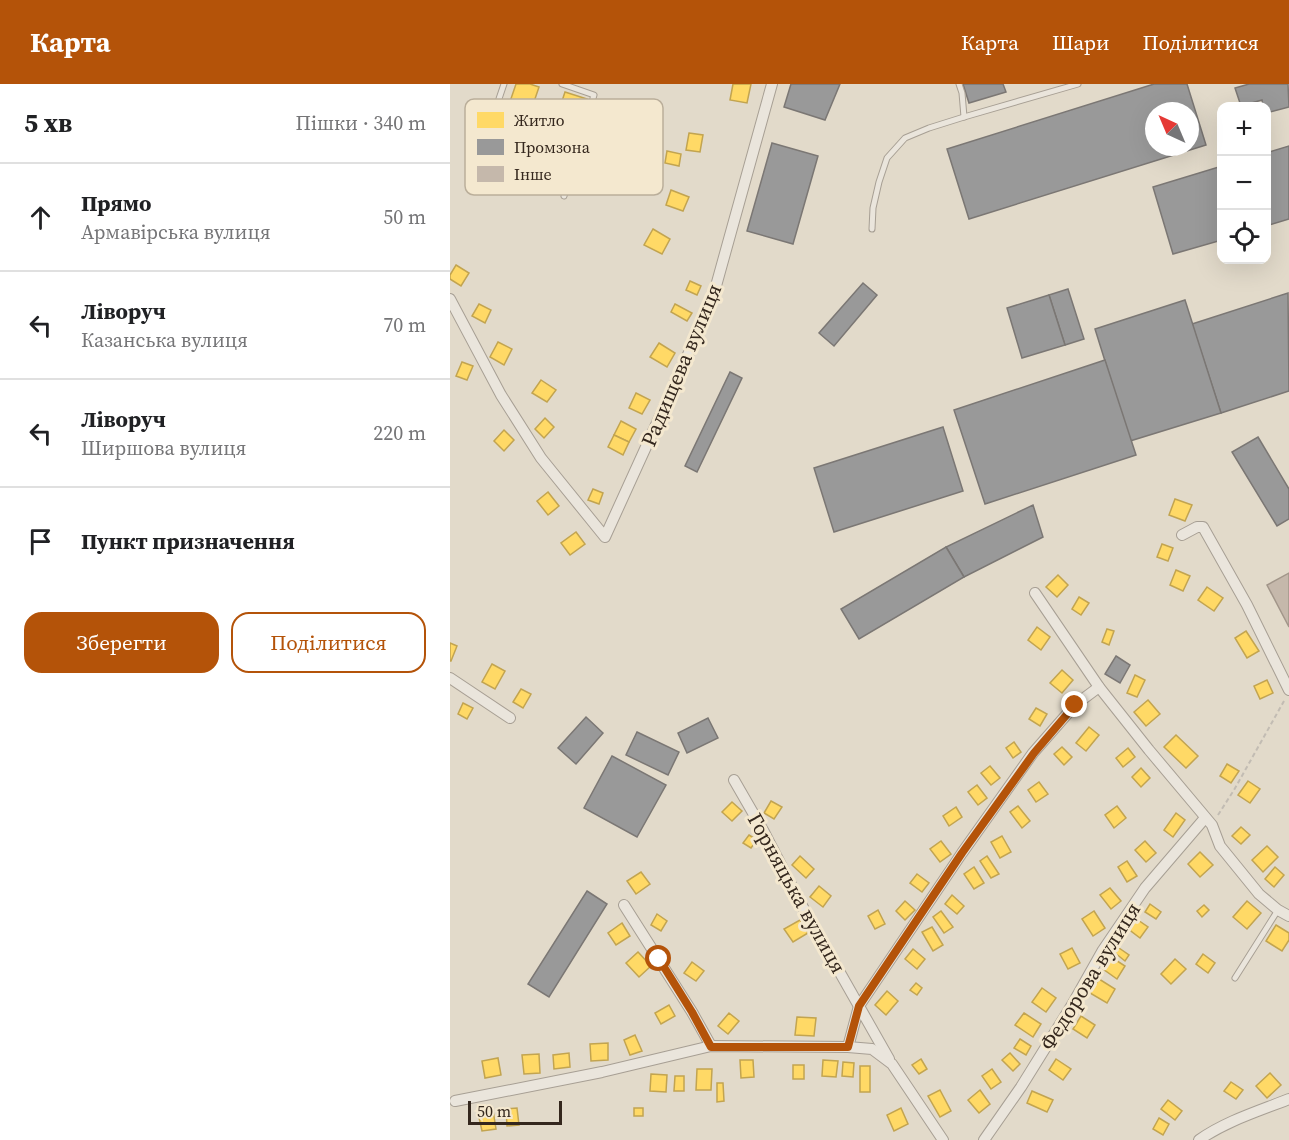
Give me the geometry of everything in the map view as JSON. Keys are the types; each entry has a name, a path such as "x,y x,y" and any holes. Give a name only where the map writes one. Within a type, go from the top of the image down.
{"street":[{"name":"Радищева вулиця","path":"450,299 501,395 542,458 605,537 711,304 772,84"},
{"path":"1182,535 1197,527 1203,527 1247,605 1289,690"},
{"path":"1035,593 1099,687 1209,822 1220,846 1258,894 1289,916"},
{"path":"450,678 510,718"},
{"path":"848,1047 859,1006 962,853 1034,753 1075,705 1099,687"},
{"name":"Горняцька вулиця","path":"734,780 892,1064 943,1140"},
{"name":"Федорова вулиця","path":"984,1140 1021,1087 1103,950 1144,888 1209,822"},
{"path":"624,905 692,1012 711,1047"},
{"path":"455,1101 602,1072 711,1047 872,1049 892,1064"},
{"path":"1199,1140 1208,1134 1219,1135 1237,1120 1289,1099"}],"lane":[{"path":"499,99 504,84"},
{"path":"562,84 594,95 593,99"},
{"path":"959,84 964,117"},
{"path":"872,229 873,208 887,158 905,138 964,117 1078,84"},
{"path":"1234,978 1278,910"}],"path":[{"path":"1209,822 1234,790 1284,701"}],"building: Житло":[{"path":"516,84 530,84 539,87 535,99 511,99"},
{"path":"733,84 751,84 747,103 730,100"},
{"path":"565,92 587,99 563,99"},
{"path":"689,133 703,135 700,152 686,150"},
{"path":"667,151 681,154 679,166 665,163"},
{"path":"671,190 689,197 683,211 666,205"},
{"path":"653,229 670,239 662,254 644,245"},
{"path":"456,265 469,273 461,286 450,279"},
{"path":"690,281 701,286 697,295 686,290"},
{"path":"479,304 491,310 485,323 472,316"},
{"path":"675,304 692,313 687,321 671,312"},
{"path":"498,342 512,349 504,365 490,357"},
{"path":"659,343 675,353 667,367 650,357"},
{"path":"462,362 473,366 467,380 456,376"},
{"path":"541,380 556,390 547,402 532,393"},
{"path":"636,393 650,400 642,414 629,408"},
{"path":"545,418 554,427 544,438 535,429"},
{"path":"621,421 636,429 629,442 614,435"},
{"path":"504,430 514,440 504,451 494,441"},
{"path":"614,435 629,442 623,455 608,447"},
{"path":"593,489 603,493 599,504 588,500"},
{"path":"548,492 559,506 548,515 537,501"},
{"path":"1175,499 1192,505 1185,521 1169,515"},
{"path":"576,532 585,544 570,555 561,543"},
{"path":"1162,544 1173,548 1168,561 1157,557"},
{"path":"1176,570 1190,576 1183,591 1170,585"},
{"path":"1058,575 1068,585 1057,597 1046,587"},
{"path":"1207,587 1223,598 1214,611 1198,600"},
{"path":"1079,597 1089,603 1081,615 1072,609"},
{"path":"1037,627 1050,637 1041,650 1028,640"},
{"path":"1107,629 1114,631 1109,645 1102,642"},
{"path":"1246,631 1259,651 1247,658 1235,638"},
{"path":"450,643 457,646 451,661 450,661"},
{"path":"492,664 505,671 495,689 482,682"},
{"path":"1062,670 1073,680 1062,693 1050,683"},
{"path":"1135,675 1145,680 1137,697 1127,693"},
{"path":"1267,680 1273,693 1260,699 1254,686"},
{"path":"521,689 531,694 523,708 513,702"},
{"path":"1148,700 1160,714 1146,726 1134,712"},
{"path":"463,703 473,708 467,719 458,714"},
{"path":"1036,708 1047,714 1040,726 1029,719"},
{"path":"1089,727 1099,735 1086,751 1076,743"},
{"path":"1176,735 1198,756 1186,768 1164,747"},
{"path":"1014,742 1021,752 1013,758 1006,748"},
{"path":"1062,747 1072,757 1064,765 1054,754"},
{"path":"1128,748 1135,757 1123,767 1116,758"},
{"path":"1227,764 1239,771 1231,783 1220,776"},
{"path":"990,766 1000,778 991,785 981,773"},
{"path":"1141,768 1150,778 1141,787 1132,777"},
{"path":"1248,781 1260,789 1250,803 1238,795"},
{"path":"1039,782 1048,794 1036,802 1028,790"},
{"path":"977,785 987,798 978,805 968,792"},
{"path":"771,801 782,807 774,819 764,813"},
{"path":"732,802 742,811 732,821 722,812"},
{"path":"1018,806 1030,821 1022,828 1010,812"},
{"path":"1117,806 1126,818 1114,828 1105,815"},
{"path":"956,807 962,817 949,826 943,816"},
{"path":"1176,813 1185,820 1173,837 1164,830"},
{"path":"1241,827 1250,835 1241,844 1232,836"},
{"path":"749,835 757,840 751,848 743,843"},
{"path":"1002,836 1011,852 1000,858 991,842"},
{"path":"941,841 951,854 940,862 930,849"},
{"path":"1145,841 1156,853 1146,862 1135,850"},
{"path":"1267,846 1278,857 1263,872 1252,860"},
{"path":"1200,852 1213,865 1200,877 1188,864"},
{"path":"800,856 814,869 806,878 792,865"},
{"path":"987,856 999,874 991,878 980,861"},
{"path":"1127,861 1137,876 1127,882 1118,867"},
{"path":"974,867 984,883 974,889 964,874"},
{"path":"1275,867 1284,875 1274,887 1265,879"},
{"path":"641,872 650,884 636,894 627,881"},
{"path":"917,874 929,883 922,892 910,883"},
{"path":"819,886 831,896 823,907 810,897"},
{"path":"1110,888 1121,901 1111,909 1100,895"},
{"path":"952,895 964,906 957,914 945,904"},
{"path":"905,901 915,910 905,920 896,911"},
{"path":"1247,901 1261,913 1247,929 1233,917"},
{"path":"1150,904 1161,912 1156,919 1145,912"},
{"path":"1204,905 1209,910 1202,917 1197,911"},
{"path":"878,910 885,924 875,929 868,916"},
{"path":"941,911 953,927 944,933 933,917"},
{"path":"1094,911 1105,928 1093,936 1082,919"},
{"path":"657,914 667,921 661,931 651,925"},
{"path":"1135,918 1148,927 1140,938 1127,928"},
{"path":"800,920 808,933 793,942 784,929"},
{"path":"622,923 630,936 616,945 608,933"},
{"path":"1276,925 1289,933 1289,940 1282,951 1266,941"},
{"path":"932,927 943,945 933,951 922,932"},
{"path":"1072,948 1080,963 1068,969 1060,954"},
{"path":"1119,948 1129,955 1125,961 1115,953"},
{"path":"913,949 925,959 917,969 905,959"},
{"path":"638,952 651,966 639,977 626,963"},
{"path":"1203,954 1215,963 1208,973 1196,964"},
{"path":"1111,957 1125,966 1117,979 1103,969"},
{"path":"1175,959 1186,969 1171,984 1161,974"},
{"path":"692,962 704,971 696,981 684,973"},
{"path":"1099,979 1115,989 1107,1003 1090,993"},
{"path":"916,983 922,988 917,995 910,990"},
{"path":"1042,988 1056,998 1046,1012 1032,1002"},
{"path":"887,991 898,1001 886,1015 875,1005"},
{"path":"669,1005 675,1016 661,1024 655,1013"},
{"path":"729,1013 739,1021 728,1034 718,1026"},
{"path":"1024,1013 1041,1024 1033,1037 1015,1025"},
{"path":"1081,1016 1095,1025 1087,1038 1073,1029"},
{"path":"797,1017 816,1018 814,1036 795,1035"},
{"path":"635,1035 642,1051 630,1055 624,1040"},
{"path":"1020,1039 1031,1046 1026,1055 1014,1048"},
{"path":"608,1043 608,1060 591,1061 590,1044"},
{"path":"569,1053 570,1067 554,1069 553,1055"},
{"path":"1010,1053 1020,1064 1013,1071 1002,1060"},
{"path":"539,1054 540,1073 524,1074 522,1055"},
{"path":"498,1058 501,1075 485,1078 482,1061"},
{"path":"921,1059 927,1069 919,1074 912,1065"},
{"path":"1056,1059 1071,1069 1063,1080 1049,1070"},
{"path":"740,1060 753,1060 754,1077 741,1078"},
{"path":"823,1060 838,1061 836,1077 822,1076"},
{"path":"843,1062 854,1063 853,1077 842,1076"},
{"path":"793,1065 804,1065 804,1079 793,1079"},
{"path":"860,1066 870,1066 870,1092 860,1092"},
{"path":"697,1069 712,1069 711,1090 696,1090"},
{"path":"992,1069 1001,1082 991,1089 982,1076"},
{"path":"1270,1073 1281,1085 1267,1098 1256,1086"},
{"path":"651,1074 667,1075 666,1092 650,1091"},
{"path":"675,1076 684,1076 684,1091 674,1091"},
{"path":"1231,1082 1243,1090 1236,1099 1224,1091"},
{"path":"717,1083 723,1083 724,1101 717,1102"},
{"path":"940,1090 951,1111 940,1117 928,1096"},
{"path":"980,1090 990,1104 979,1113 968,1100"},
{"path":"1032,1091 1053,1100 1047,1112 1027,1103"},
{"path":"1168,1100 1182,1111 1175,1120 1161,1109"},
{"path":"517,1108 519,1125 507,1126 506,1109"},
{"path":"634,1108 643,1108 643,1116 634,1116"},
{"path":"901,1108 908,1124 894,1131 887,1115"},
{"path":"493,1110 496,1129 482,1131 478,1113"},
{"path":"1159,1118 1169,1124 1163,1135 1153,1129"}],"building: Промзона":[{"path":"791,84 840,84 825,120 784,107"},
{"path":"963,84 1003,84 1006,92 969,103"},
{"path":"1154,84 1187,84 1193,102 1145,102 1145,156 1171,156 969,219 947,149"},
{"path":"1249,84 1288,84 1289,107 1271,112 1271,102 1262,102 1262,100 1240,102 1235,88"},
{"path":"1199,123 1206,145 1199,147"},
{"path":"772,143 818,156 793,244 747,231"},
{"path":"1289,146 1289,219 1271,224 1271,156 1271,151"},
{"path":"1217,168 1217,241 1173,254 1153,187"},
{"path":"863,283 877,295 834,346 819,333"},
{"path":"1068,289 1084,339 1065,345 1049,295"},
{"path":"1288,293 1289,391 1221,413 1192,324"},
{"path":"1049,295 1065,345 1022,358 1007,308"},
{"path":"1185,300 1221,413 1130,441 1095,329"},
{"path":"1105,360 1136,455 985,504 954,410"},
{"path":"730,372 742,378 697,472 685,466"},
{"path":"943,427 963,491 834,532 814,468"},
{"path":"1258,437 1289,489 1289,519 1277,526 1232,452"},
{"path":"1033,505 1043,537 964,577 946,547"},
{"path":"946,547 964,577 859,639 841,609"},
{"path":"1116,656 1130,665 1120,683 1105,674"},
{"path":"586,717 603,733 576,764 558,748"},
{"path":"708,718 718,738 687,753 678,733"},
{"path":"637,732 679,752 668,775 626,755"},
{"path":"612,756 666,785 637,837 584,808"},
{"path":"587,891 607,904 549,997 528,984"}],"building: Інше":[{"path":"1289,573 1289,627 1267,585"}],"route":[{"path":"659,959 711,1047 848,1047 859,1006 962,853 1034,753 1075,705"}]}
